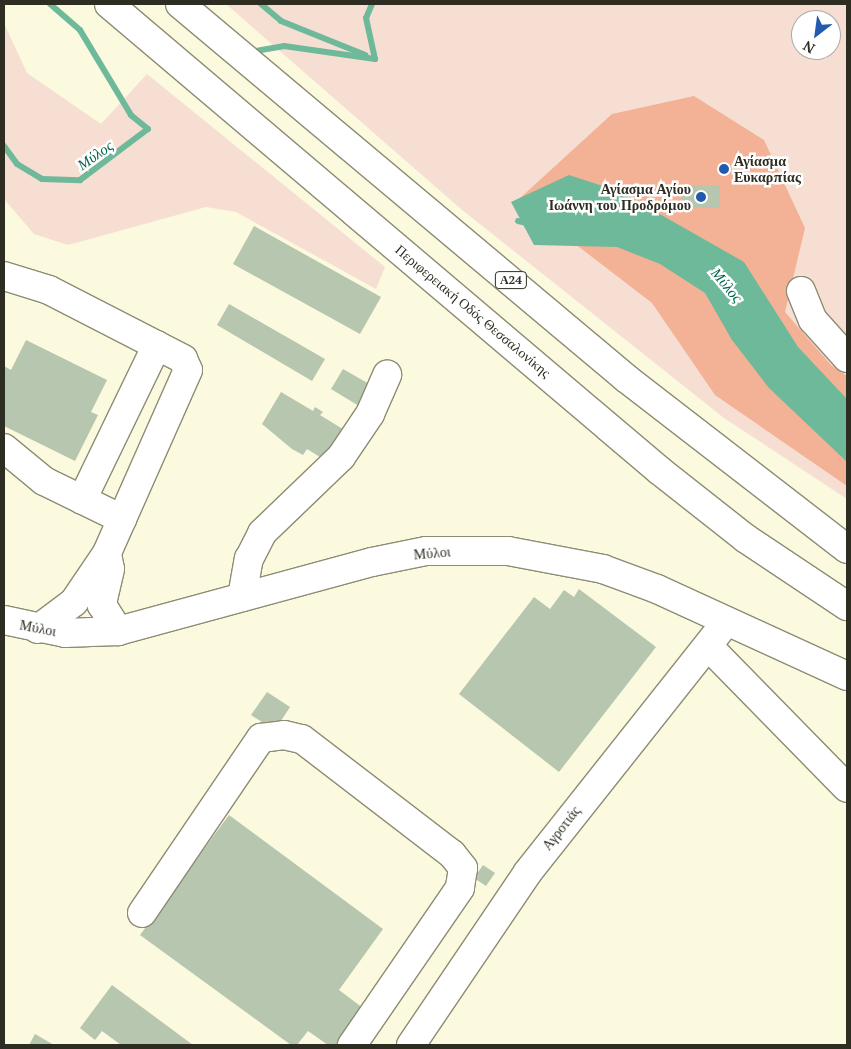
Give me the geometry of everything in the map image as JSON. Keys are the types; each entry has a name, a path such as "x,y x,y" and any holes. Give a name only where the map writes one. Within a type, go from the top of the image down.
{"main road":[{"name":"Περιφερειακή Οδός Θεσσαλονίκης","path":"109,4 660,471 745,538 847,606"},
{"name":"Α24","path":"180,4 627,379 847,549"},
{"path":"7,282 48,290 184,358 188,370 107,554 74,602 38,629"},
{"path":"800,292 813,320 847,358"},
{"path":"82,500 157,345"},
{"path":"242,597 249,559 262,532 341,458 370,414 387,375"},
{"path":"4,448 37,477 122,519"},
{"name":"Μύλοι","path":"4,620 38,629 118,631 242,597 426,551 508,552 603,569 847,676"},
{"path":"107,554 109,574 102,605 118,631"},
{"name":"Αγροτιάς","path":"411,1045 433,1009 533,865 710,647 726,622"},
{"path":"710,647 847,788"},
{"path":"142,912 261,738 292,735 452,854 463,868 460,888 397,983 352,1045"},
{"path":"397,983 433,1009"}],"shaded area":[{"path":"226,4 847,4 847,499 724,418 461,209"},
{"path":"4,23 27,73 101,124 147,74 385,267 376,289 236,212 206,207 68,245 34,234 4,199"},
{"path":"694,96 764,140 805,228 785,312 831,365 847,376 847,486 715,395 652,303 518,200 612,114"}],"water":[{"path":"569,175 621,192 744,262 798,347 847,399 847,462 769,388 732,340 705,293 660,264 617,247 534,245 511,202"}],"building":[{"name":"Αγίασμα Αγίου Ιωάννη του Προδρόμου","path":"682,185 720,185 720,208 682,208"},
{"path":"254,226 381,297 360,334 233,264"},
{"path":"229,304 325,359 312,381 217,325"},
{"path":"26,340 107,380 91,412 98,415 75,461 4,426 4,366 11,370"},
{"path":"343,369 371,385 359,406 331,389"},
{"path":"281,392 313,411 315,407 323,412 320,415 346,431 328,462 307,449 303,455 292,449 262,424"},
{"path":"579,589 656,647 559,772 459,694 534,597 550,609 564,590 574,597"},
{"path":"267,692 290,707 275,730 251,715"},
{"path":"229,815 383,929 339,990 363,1008 336,1045 328,1045 308,1031 297,1045 291,1045 140,935"},
{"path":"483,865 495,873 486,886 474,878"},
{"path":"112,985 193,1045 121,1045 102,1031 95,1040 80,1028"},
{"path":"35,1034 54,1045 29,1045"}],"waterway":[{"name":"Μύλος","path":"4,146 17,164 42,179 80,180 148,129 131,115 80,30 50,4"},
{"path":"261,4 281,21 365,55"},
{"path":"372,4 366,18 375,59"},
{"path":"250,52 284,46 375,59"},
{"name":"Μύλος","path":"518,221 531,224"}],"place":[{"name":"Αγίασμα Ευκαρπίας","path":"724,169"},
{"name":"Αγίασμα Αγίου Ιωάννη του Προδρόμου","path":"701,197"}]}
